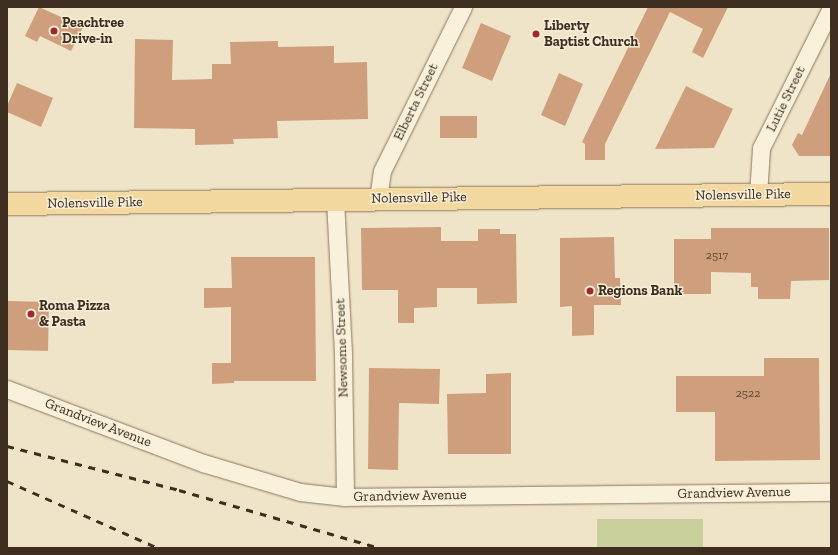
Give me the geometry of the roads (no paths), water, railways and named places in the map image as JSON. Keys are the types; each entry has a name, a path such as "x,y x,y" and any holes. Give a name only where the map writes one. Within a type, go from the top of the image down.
{"main road":[{"name":"Nolensville Pike","path":"7,204 831,194"}],"street":[{"name":"Elberta Street","path":"378,199 382,171 463,7"},
{"name":"Lutie Street","path":"758,195 761,148 831,8"},
{"name":"Newsome Street","path":"336,200 343,355 345,497"},
{"name":"Grandview Avenue","path":"7,389 251,479 300,492 345,497 831,492"}],"railway":[{"path":"7,446 179,490 380,548"},
{"path":"7,481 158,548"}],"place":[{"name":"Peachtree Drive-in","path":"54,31"},
{"name":"Liberty Baptist Church","path":"536,34"},
{"name":"Regions Bank","path":"590,291"},
{"name":"Roma Pizza & Pasta","path":"31,314"}]}
